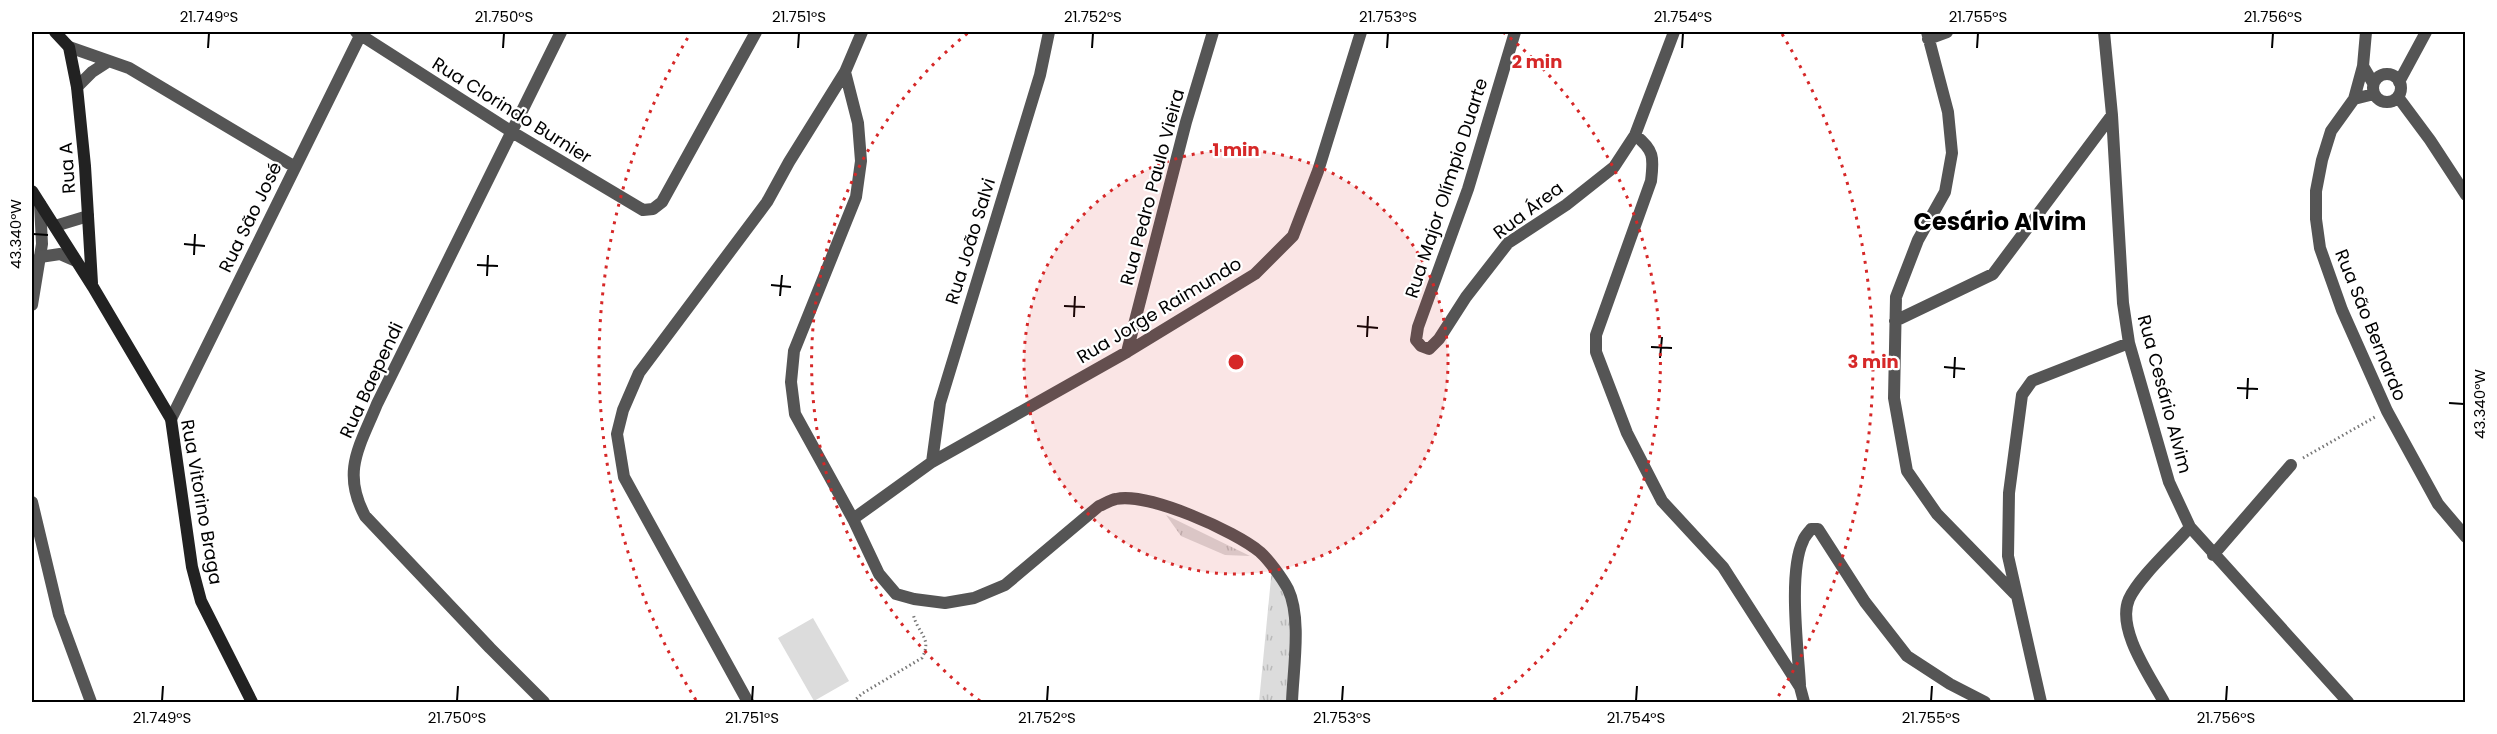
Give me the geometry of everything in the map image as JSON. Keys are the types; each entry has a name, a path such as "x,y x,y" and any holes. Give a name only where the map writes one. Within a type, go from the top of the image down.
{"main road":[{"path":"55,32 69,48"},
{"name":"Rua A","path":"69,48 77,87 93,287"},
{"name":"Rua Vitorino Braga","path":"32,191 93,287 171,419 192,567 201,601 252,702"}],"street":[{"name":"Rua Clorindo Burnier","path":"360,32 512,132 632,206 643,210 653,209 662,202 756,32"},
{"name":"Rua São José","path":"171,419 360,32"},
{"name":"Rua Baependi","path":"544,702 365,516 356,500 352,482 354,459 377,404 561,32"},
{"path":"748,702 624,477 617,434 623,410 639,374 767,202 845,72 862,32"},
{"name":"Rua João Salvi","path":"932,462 940,403 1040,75 1049,32"},
{"name":"Rua Pedro Paulo Vieira","path":"1127,352 1186,122 1214,32"},
{"name":"Rua Jorge Raimundo","path":"853,519 932,462 1127,352 1255,274 1293,236 1318,171 1361,32"},
{"name":"Rua Major Olímpio Duarte","path":"1429,349 1421,346 1416,340 1418,327 1468,189 1515,32"},
{"name":"Rua Área","path":"1429,349 1439,339 1466,297 1508,243 1566,205 1614,167 1635,135 1674,32"},
{"path":"1947,32 1928,35 1948,112 1952,153 1945,192 1918,240 1896,297 1894,398 1907,471 1937,514 2015,594"},
{"name":"Rua Cesário Alvim","path":"2104,32 2112,115 2122,303 2129,343 2169,482 2190,527 2348,702"},
{"path":"2354,99 2363,66 2366,32"},
{"path":"2363,66 2374,88 2385,102 2395,100 2401,89 2400,82 2426,32"},
{"path":"69,48 129,68 295,167"},
{"path":"77,87 92,72 109,61"},
{"path":"845,72 858,123 861,161 856,198 794,351 791,382 795,414 853,519 879,574 896,594 914,600 945,603 974,598 1005,585 1099,506 1116,499 1133,499 1159,504 1225,531 1261,553 1287,587 1294,606 1292,702"},
{"path":"2354,99 2374,88 2384,74 2393,75 2400,82"},
{"path":"2398,97 2466,195"},
{"name":"Rua São Bernardo","path":"2354,99 2331,131 2322,160 2316,191 2316,219 2320,248 2342,310 2386,411 2438,504 2466,537"},
{"path":"1895,321 1993,274 2112,115"},
{"path":"1635,135 1649,146 1654,161 1651,181 1596,336 1596,352 1627,433 1662,501 1723,567 1800,687"},
{"path":"32,305 40,257 40,204"},
{"path":"40,257 55,226 88,216"},
{"path":"40,257 60,254 76,261"},
{"path":"2041,702 2008,556 2009,494 2022,395 2032,381 2129,343"},
{"path":"2213,555 2291,465"},
{"path":"32,502 59,615 91,702"},
{"path":"2164,702 2132,643 2127,628 2126,614 2129,598 2190,527"},
{"path":"1804,702 1800,687 1797,565 1802,541 1811,530 1818,529 1865,602 1907,656 1950,684 1985,702"}],"path":[{"path":"2291,465 2386,411"},
{"path":"853,702 863,693 922,658 927,649 925,639 914,619 914,600"}],"green space":[{"path":"1166,515 1250,556 1225,555 1181,536"},
{"path":"1272,568 1294,606 1292,702 1259,702"},
{"path":"813,618 849,681 814,701 778,638"}],"district":[{"name":"Cesário Alvim","path":"2000,221"}]}
